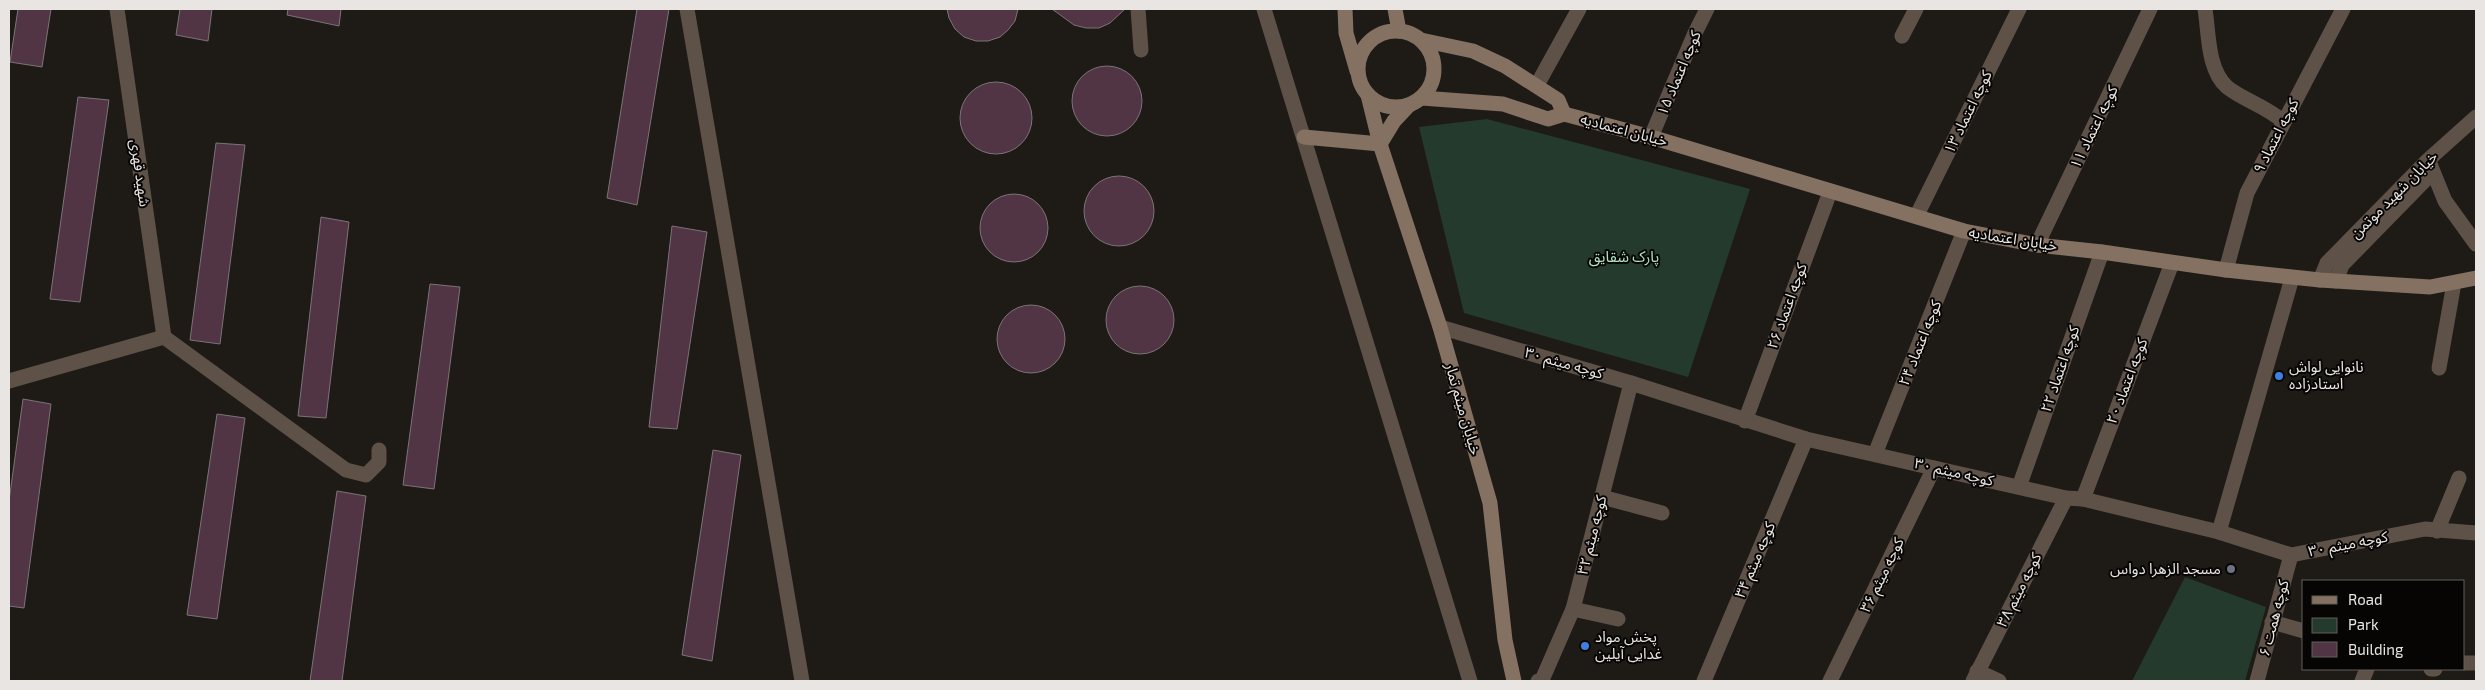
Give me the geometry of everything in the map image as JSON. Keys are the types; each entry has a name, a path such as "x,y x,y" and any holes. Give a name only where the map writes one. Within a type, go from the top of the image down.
{"street":[{"name":"شهید قهری","path":"117,9 164,337"},
{"path":"687,9 802,681"},
{"path":"1138,9 1141,50"},
{"path":"1264,9 1470,681"},
{"name":"خیابان میثم تمار","path":"1345,9 1346,33 1380,144 1440,326 1490,503 1505,640 1514,681"},
{"path":"1395,9 1399,31"},
{"path":"1537,85 1579,9"},
{"name":"کوچه اعتماد ۱۵","path":"1651,137 1694,33 1707,9"},
{"path":"1902,36 1916,9"},
{"name":"کوچه اعتماد ۱۳","path":"1916,215 2019,9"},
{"name":"کوچه اعتماد ۱۱","path":"2037,245 2150,9"},
{"path":"2205,9 2212,60 2218,74 2227,86 2270,110 2284,122"},
{"name":"کوچه اعتماد ۹","path":"2226,270 2247,193 2343,9"},
{"path":"1304,138 1380,144 1394,122 1415,102 1431,86 1435,71 1433,56 1421,40 1399,31 1384,33 1371,40 1362,52 1358,67 1364,88 1380,104 1394,107 1415,102"},
{"name":"خیابان اعتمادیه","path":"1421,40 1472,51 1505,66 1558,100 1564,114"},
{"name":"خیابان اعتمادیه","path":"1415,102 1503,104 1548,119 1564,114 1651,137 1830,192 1916,215 1964,231 2037,245 2292,278 2430,287 2476,278"},
{"name":"خیابان شهید موتمن","path":"2320,280 2327,263 2431,166 2476,117"},
{"path":"2336,281 2342,264 2431,166 2445,200 2476,244"},
{"name":"کوچه اعتماد ۲۶","path":"1745,421 1830,192"},
{"name":"کوچه اعتماد ۲۴","path":"1876,454 1964,231"},
{"name":"کوچه اعتماد ۲۲","path":"2019,487 2102,252"},
{"name":"کوچه اعتماد ۲۰","path":"2083,499 2172,263"},
{"path":"2218,532 2292,278"},
{"path":"2440,368 2454,283"},
{"name":"کوچه میثم ۳۰","path":"1440,326 1631,383 1806,439 2066,498 2083,499 2218,532 2291,555 2425,529 2476,533"},
{"path":"9,381 164,337 346,470 366,475 379,462 379,450"},
{"name":"کوچه میثم ۳۲","path":"1538,681 1542,680 1573,608 1631,383"},
{"name":"کوچه میثم ۳۴","path":"1704,681 1806,439"},
{"name":"کوچه میثم ۳۶","path":"1830,681 1934,468"},
{"path":"2437,531 2459,478"},
{"path":"1602,497 1662,513"},
{"name":"کوچه میثم ۳۸","path":"1975,676 2066,498"},
{"name":"کوچه همت ۶","path":"2257,681 2291,555"},
{"path":"1573,608 1618,619"},
{"path":"2272,622 2302,630"},
{"path":"1975,676 1999,681"}],"green space":[{"name":"پارک شقایق","path":"1487,119 1750,189 1688,377 1464,313 1419,127"},
{"path":"2185,577 2266,607 2245,681 2132,681"}],"building":[{"path":"18,9 51,9 42,67 10,62"},
{"path":"180,9 212,9 208,41 176,35"},
{"path":"288,9 341,9 339,26 287,15"},
{"path":"637,9 669,9 637,205 607,198"},
{"path":"947,9 1018,9 1015,21 1000,37 988,41 976,41 964,37 955,29"},
{"path":"1052,9 1125,9 1110,23 1099,28 1086,28 1074,25"},
{"path":"1107,66 1120,69 1132,76 1139,88 1142,101 1139,114 1132,126 1120,133 1107,136 1094,133 1082,126 1075,114 1072,101 1075,88 1082,76 1094,69"},
{"path":"1003,82 1022,92 1030,104 1032,118 1030,132 1022,144 1010,152 989,154 970,144 962,132 960,111 970,92 982,84"},
{"path":"78,97 109,100 80,302 50,299"},
{"path":"216,143 245,145 220,344 190,340"},
{"path":"1119,176 1132,179 1144,186 1151,198 1154,211 1151,224 1144,236 1132,243 1119,246 1106,243 1094,236 1087,224 1084,211 1087,198 1094,186 1106,179"},
{"path":"1014,194 1027,197 1038,204 1045,215 1048,228 1045,241 1038,252 1027,259 1014,262 1001,259 990,252 983,241 980,228 983,215 990,204 1001,197"},
{"path":"321,217 349,222 326,418 298,416"},
{"path":"672,226 707,232 677,429 649,427"},
{"path":"430,284 460,287 434,489 403,485"},
{"path":"1140,286 1153,289 1164,296 1171,307 1174,320 1171,333 1164,344 1153,351 1140,354 1127,351 1116,344 1109,333 1106,320 1109,307 1116,296 1127,289"},
{"path":"1031,305 1044,308 1055,315 1062,326 1065,339 1062,352 1055,363 1044,370 1031,373 1018,370 1007,363 1000,352 997,339 1000,326 1007,315 1018,308"},
{"path":"23,399 51,404 24,608 9,606 9,501"},
{"path":"217,414 245,418 217,619 187,615"},
{"path":"713,450 741,455 712,661 682,655"},
{"path":"337,491 366,496 342,681 310,681"}],"place":[{"name":"نانوایی لواش استادزاده","path":"2279,376"},
{"name":"مسجد الزهرا دواس","path":"2231,569"},
{"name":"پخش مواد غدایی آیلین","path":"1585,646"}]}
